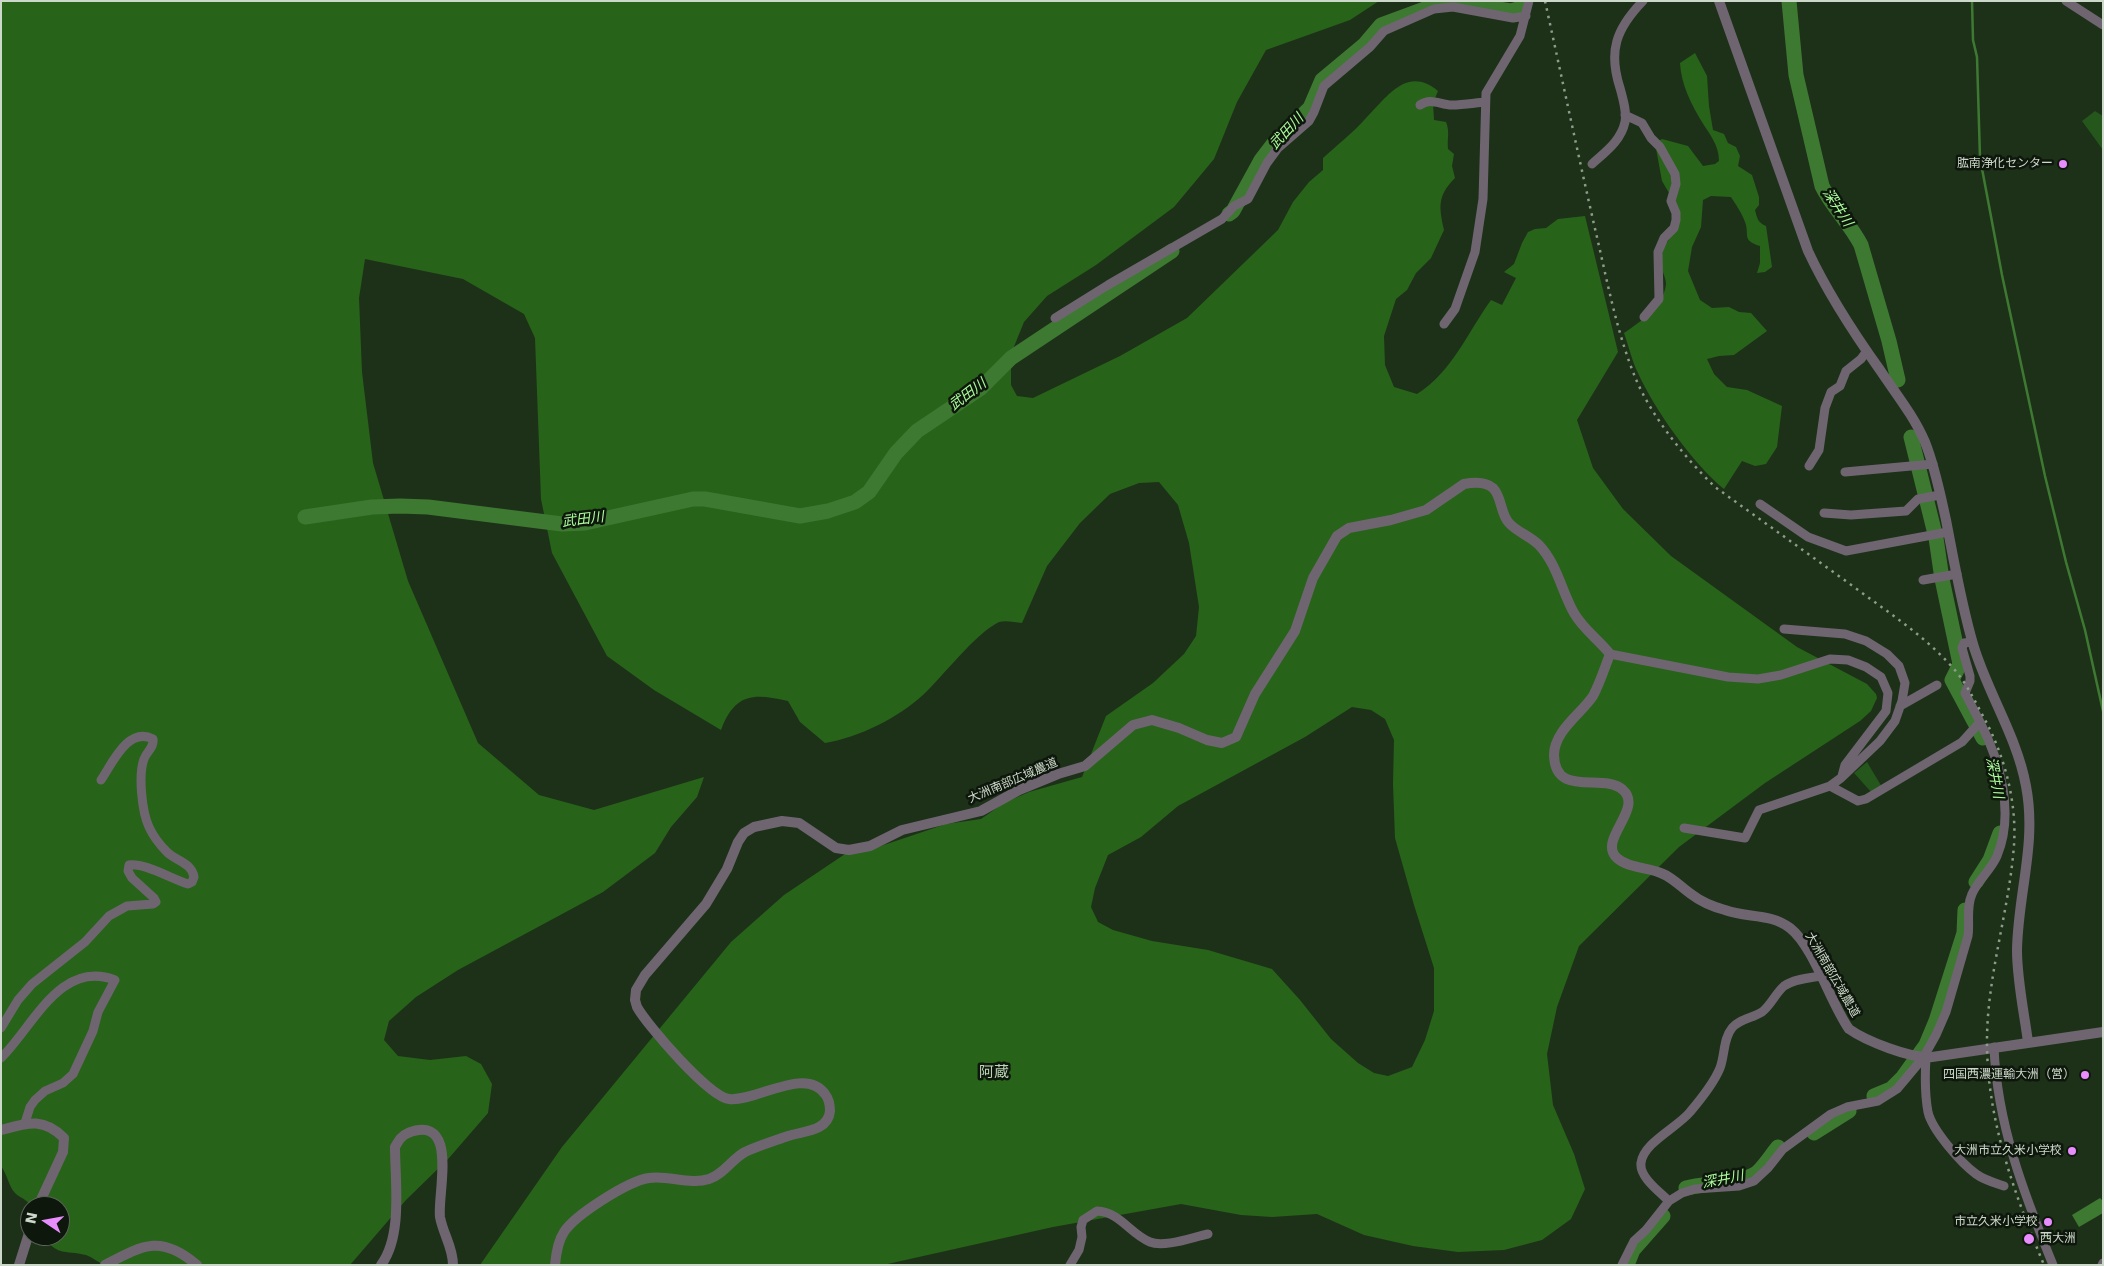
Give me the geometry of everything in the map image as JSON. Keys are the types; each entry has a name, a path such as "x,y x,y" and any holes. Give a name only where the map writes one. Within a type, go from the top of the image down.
{"street":[{"path":"1444,324 1455,308 1475,252 1483,199 1486,93 1520,36 1529,1"},
{"path":"1592,164 1615,143 1626,121 1614,72 1614,50 1628,17 1643,1"},
{"path":"1719,1 1808,251 1838,308 1912,416 1925,441 1933,464 1972,642 1983,676 2016,750 2026,785 2030,816 2030,845 2020,911 2017,951 2028,1042"},
{"path":"2066,1 2103,25"},
{"path":"1055,318 1222,219 1234,206 1248,199 1267,163 1278,148 1308,121 1314,112 1324,86 1370,47 1384,31 1434,9 1453,7 1513,18 1526,16"},
{"path":"1420,105 1424,102 1440,102 1450,105 1485,102"},
{"path":"1625,115 1642,123 1651,138 1660,146 1675,174 1676,184 1671,201 1676,212 1674,228 1664,238 1658,252 1659,298 1644,317"},
{"path":"1809,466 1819,450 1825,408 1831,392 1840,386 1846,371 1867,352"},
{"path":"1845,472 1933,464"},
{"name":"大洲南部広域農道","path":"554,1265 563,1233 575,1219 632,1183 649,1178 697,1181 710,1178 744,1153 790,1135 812,1131 821,1126 830,1117 830,1106 826,1095 818,1086 806,1083 775,1088 745,1098 728,1099 714,1093 680,1060 637,1007 635,1000 636,990 645,975 706,904 727,870 738,842 749,830 782,820 800,824 836,848 849,850 870,846 902,830 981,810 1019,790 1058,774 1085,766 1133,725 1152,720 1179,728 1207,740 1222,743 1236,738 1255,694 1296,631 1313,578 1336,536 1349,528 1391,520 1426,510 1464,484 1470,483 1488,485 1497,493 1502,512 1507,521 1516,530 1539,545 1548,558 1574,614 1610,654 1593,696 1558,740 1554,754 1556,768 1564,778 1577,782 1619,786 1625,791 1629,800 1627,812 1613,840 1612,852 1617,858 1628,864 1665,874 1693,896 1726,911 1775,920 1790,928 1803,943 1849,1029 1857,1035 1921,1057"},
{"path":"1824,513 1906,512 1918,499 1940,495"},
{"path":"1760,504 1808,537 1846,551 1948,532"},
{"path":"1923,580 1957,574"},
{"path":"1684,828 1745,838 1759,810 1830,786 1841,778 1880,740 1895,721 1905,683 1899,666 1886,654 1866,641 1845,634 1784,629"},
{"path":"1622,1265 1634,1241 1646,1230 1669,1201 1682,1193 1695,1189 1739,1186 1754,1181 1768,1168 1783,1149 1832,1114 1847,1107 1878,1101 1897,1090 1936,1035 1946,1012 1968,936 1971,895 1997,857 2005,830 2004,796 1990,742 1977,725 1965,693 1970,676 1962,648 1964,643 1972,642"},
{"path":"1610,654 1728,677 1750,679 1781,675 1830,660 1848,660 1866,667 1881,677 1888,693 1886,711 1845,765 1841,778"},
{"path":"1900,706 1936,685"},
{"path":"1830,786 1858,801 1866,800 1962,742 1977,725"},
{"path":"1,1028 18,1000 32,984 86,942 109,916 127,906 156,902 132,878 128,871 129,865 144,866 188,884 192,882 193,872 188,866 168,853 148,826 141,774 144,758 154,744 153,739 148,736 139,736 125,744 101,780"},
{"path":"1,1058 36,1013 56,993 78,979 92,974 115,980 98,1012 93,1031 73,1074 63,1083 46,1091 35,1100 30,1107 25,1123"},
{"path":"1669,1201 1642,1173 1640,1164 1643,1153 1659,1138 1681,1122 1710,1085 1720,1068 1727,1036 1736,1023 1761,1012 1769,1006 1784,986 1793,982 1821,976"},
{"path":"1921,1057 2103,1032"},
{"path":"1994,1047 2000,1105 2009,1147 2053,1265"},
{"path":"1921,1057 1928,1114 1932,1124 1975,1173 2004,1186"},
{"path":"1,1130 25,1123 41,1124 53,1127 64,1138 63,1152 43,1196"},
{"path":"381,1265 388,1256 394,1236 395,1146 402,1136 415,1131 425,1130 436,1136 442,1149 444,1167 440,1214 443,1230 453,1252 454,1265"},
{"path":"1070,1265 1079,1250 1082,1237 1080,1227 1083,1220 1097,1211 1114,1215 1151,1243 1163,1244 1208,1234"},
{"path":"105,1265 146,1246 163,1245 181,1251 197,1265"},
{"path":"19,1265 25,1246"}],"shaded area":[{"path":"1,1 1379,1 1350,20 1266,50 1237,102 1214,159 1174,207 1096,265 1047,296 1024,322 1011,354 1011,385 1017,396 1033,398 1120,356 1187,318 1278,230 1293,202 1309,182 1323,170 1323,158 1356,129 1398,87 1417,81 1427,84 1438,91 1433,103 1434,120 1446,122 1448,149 1454,154 1452,166 1455,178 1442,196 1441,215 1444,230 1431,258 1416,273 1407,290 1396,299 1384,336 1385,365 1394,387 1417,394 1429,385 1450,363 1491,300 1502,305 1516,278 1504,272 1514,264 1528,232 1546,228 1558,219 1585,216 1618,352 1577,420 1593,468 1623,509 1671,556 1797,647 1867,684 1876,694 1877,698 1871,711 1860,721 1765,783 1679,847 1579,946 1557,1007 1547,1054 1553,1105 1574,1154 1585,1189 1571,1219 1542,1240 1504,1250 1458,1252 1413,1246 1364,1235 1317,1214 1272,1217 1241,1215 1181,1204 1053,1227 883,1265 480,1265 562,1147 731,942 784,895 848,852 875,848 946,824 981,819 1004,803 1029,792 1082,777 1106,716 1153,683 1184,654 1196,636 1199,607 1189,543 1178,505 1159,482 1139,483 1110,494 1080,523 1047,566 1022,623 1001,621 990,627 970,645 924,694 902,711 865,731 825,743 800,722 788,701 776,698 755,697 739,702 726,718 721,730 654,690 607,656 552,553 541,499 535,338 524,314 463,279 365,259 359,298 362,372 373,463 408,581 478,743 539,795 594,810 704,777 697,797 671,827 655,853 603,892 458,970 416,997 389,1021 384,1040 398,1056 430,1060 466,1056 481,1064 492,1084 488,1113 449,1158 406,1200 350,1265 104,1265 86,1255 62,1251 52,1246 70,1246 70,1196 20,1197 13,1190 1,1166","holes":["1352,707 1371,710 1385,719 1394,740 1395,838 1434,968 1434,1011 1425,1040 1412,1067 1388,1076 1374,1073 1358,1063 1331,1039 1272,969 1208,950 1152,941 1113,930 1098,922 1091,907 1095,888 1108,855 1141,837 1178,806 1305,737"]},
{"path":"1695,53 1707,76 1713,130 1724,134 1728,143 1736,147 1740,156 1738,166 1752,175 1759,197 1759,205 1755,210 1758,220 1766,226 1772,267 1765,272 1757,273 1760,263 1760,246 1750,242 1748,239 1744,219 1731,197 1711,196 1703,200 1701,227 1692,247 1688,271 1700,300 1712,308 1729,307 1739,312 1751,313 1767,331 1734,355 1707,359 1714,374 1727,387 1747,390 1782,406 1777,447 1766,464 1755,466 1742,461 1724,489 1700,466 1664,419 1638,373 1624,333 1650,313 1661,299 1666,284 1661,263 1662,253 1676,230 1672,198 1662,181 1655,143 1662,139 1688,146 1703,166 1715,164 1719,161 1716,145 1694,108 1682,79 1680,63"},
{"path":"2095,111 2103,116 2103,150 2082,121"},
{"path":"1867,762 1882,787 1872,793 1854,773"},
{"path":"2100,1198 2103,1201 2103,1213 2079,1227 2072,1215"}],"waterway":[{"name":"深井川","path":"1789,1 1796,75 1822,186 1861,245 1889,341 1898,380"},
{"path":"1972,1 1973,40 1977,57 1980,158 2002,275 2045,476 2085,630 2103,711"},
{"name":"武田川","path":"1229,214 1233,211 1261,160 1274,143 1310,108 1322,80 1364,45 1381,25 1438,4 1456,2 1511,11 1521,8 1523,2"},
{"name":"武田川","path":"305,517 372,507 400,506 428,507 562,524 585,523 693,499 705,499 800,516 828,511 855,502 869,492 896,453 917,431 981,388 1011,358 1172,251"},
{"name":"深井川","path":"1911,437 1936,538 1942,579 1960,664 1952,680 1983,738"},
{"name":"深井川","path":"1976,882 1990,860 2000,833"},
{"name":"深井川","path":"1874,1096 1891,1089 1903,1077 1926,1045 1936,1021 1964,933 1965,910"},
{"name":"深井川","path":"1814,1133 1849,1111"},
{"name":"深井川","path":"1686,1188 1749,1177 1761,1169 1778,1147"},
{"name":"深井川","path":"1627,1265 1633,1250 1663,1216"}],"railway":[{"path":"1545,1 1614,312 1635,377 1650,407 1681,450 1715,487 1919,635 1943,657 1966,686 1997,746 2008,778 2011,795 2014,845 2008,896 1990,995 1987,1046 1989,1075 1992,1103 2005,1158 2013,1185 2044,1265"}],"place":[{"name":"肱南浄化センター","path":"2063,164"},
{"name":"四国西濃運輸大洲（営）","path":"2085,1075"},
{"name":"大洲市立久米小学校","path":"2072,1151"},
{"name":"市立久米小学校","path":"2048,1222"},
{"name":"西大洲","path":"2029,1239"}],"district":[{"name":"阿蔵","path":"994,1073"}]}
